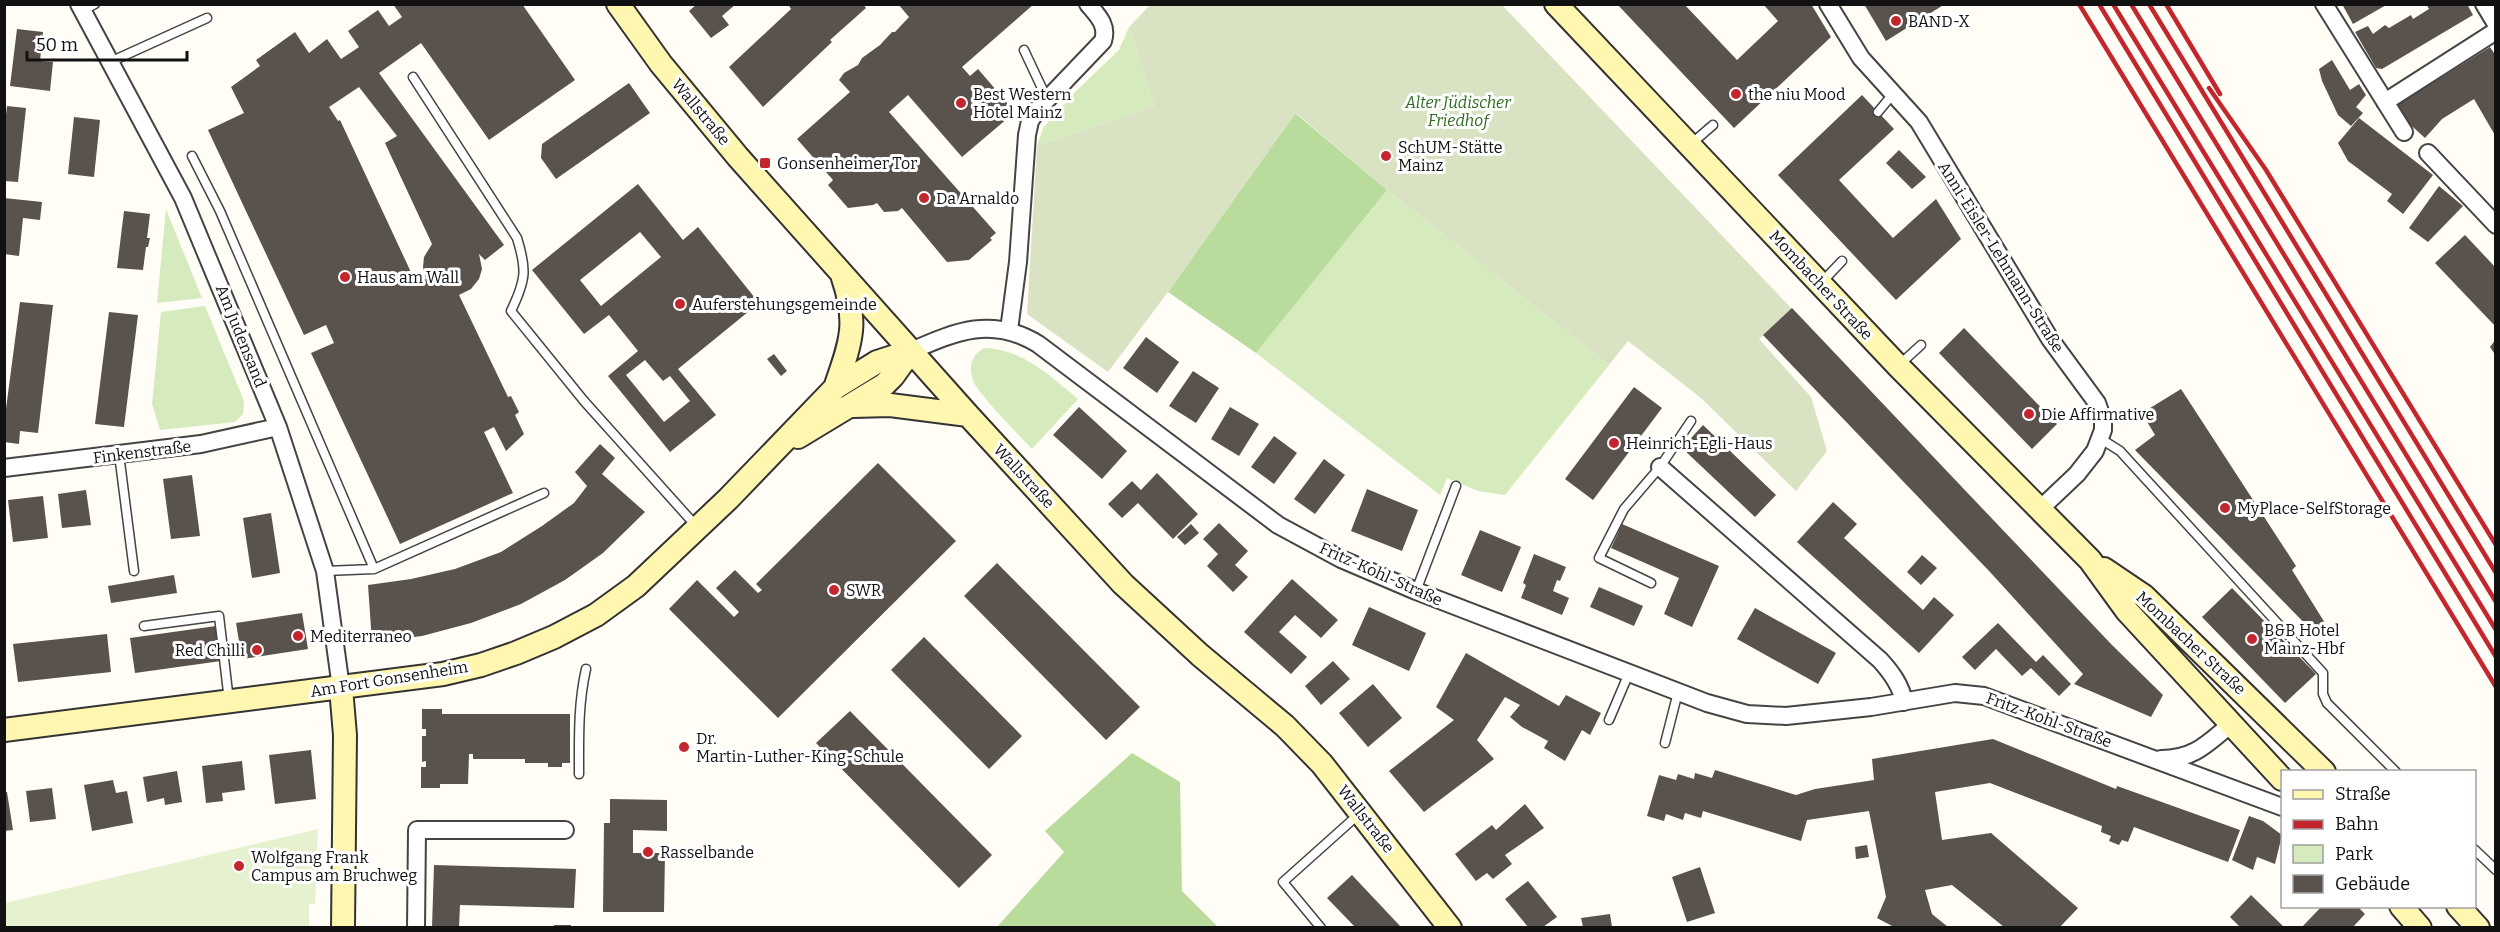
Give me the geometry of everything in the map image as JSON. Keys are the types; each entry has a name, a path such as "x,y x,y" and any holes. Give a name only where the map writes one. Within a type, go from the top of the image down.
{"street":[{"name":"Wallstraße","path":"618,4 661,64 738,157 968,415 1123,584 1191,647 1285,726 1322,764 1450,927"},
{"path":"1009,330 1018,262 1027,135 1030,121 1047,99 1103,41 1106,32 1104,23 1088,4"},
{"name":"Anni-Eisler-Lehmann-Straße","path":"1828,4 1861,58 1919,122 2050,339 2091,392 2103,420 2101,439"},
{"path":"2324,4 2404,132"},
{"path":"2484,4 2496,24"},
{"name":"Mombacher Straße","path":"1559,5 1898,366 2090,560 2127,611 2281,777"},
{"name":"Am Judensand","path":"86,7 110,62 183,198 278,427 325,570 341,688"},
{"path":"2385,102 2496,31"},
{"path":"2428,153 2496,225"},
{"path":"835,388 850,345 853,318 851,301 841,271"},
{"name":"Fritz-Kohl-Straße","path":"911,351 971,329 991,327 1009,330 1038,344 1278,525 1341,559 1416,591 1678,692 1726,708 1767,716 1786,716 1904,702 1955,693 1984,696 2281,806"},
{"name":"Am Fort Gonsenheim","path":"774,451 851,406 893,376 911,351"},
{"name":"Am Fort Gonsenheim","path":"4,730 443,674 481,665 554,637 596,615 636,586 728,499 835,388 877,362 911,351"},
{"path":"851,406 890,405 968,415"},
{"name":"Finkenstraße","path":"4,468 201,444 278,427"},
{"path":"2039,510 2077,474 2090,459 2101,439"},
{"path":"1660,467 1880,660 1891,672 1904,702"},
{"name":"Mombacher Straße","path":"2090,560 2144,597 2323,770"},
{"path":"341,688 345,735 343,927"},
{"path":"2231,724 2286,734"},
{"name":"Fritz-Kohl-Straße","path":"2157,759 2187,756 2200,750 2231,724"},
{"path":"416,927 417,830 565,830"},
{"path":"2403,908 2420,927"},
{"path":"2460,908 2478,927"}],"lane":[{"path":"110,62 207,18"},
{"path":"1024,50 1047,99"},
{"path":"413,76 517,238 525,263 521,290 511,311 584,401 697,527"},
{"path":"1878,112 1893,94"},
{"path":"1689,145 1713,125"},
{"path":"192,156 225,222 374,569"},
{"path":"1820,284 1842,261"},
{"path":"1898,366 1921,345"},
{"path":"1651,583 1599,558 1624,509 1660,467 1691,421"},
{"path":"2101,439 2120,451 2323,673 2323,694 2327,703 2395,770"},
{"path":"119,454 134,571"},
{"path":"1416,591 1456,486"},
{"path":"325,570 374,569 544,493"},
{"path":"144,626 219,616 230,702"},
{"path":"579,774 578,719 586,669"},
{"path":"1609,720 1629,673"},
{"path":"1665,743 1678,692"},
{"path":"1321,927 1283,882 1361,812"},
{"path":"2476,850 2496,870"}],"green space":[{"name":"Alter Jüdischer Friedhof","path":"1150,5 1502,5 1793,310 1759,339 1811,397 1827,451 1796,491 1701,398 1628,341 1609,365 1387,190 1296,113 1108,372 1027,314 1037,146 1154,106 1129,27"},
{"path":"1129,27 1154,106 1037,146 1043,128 1074,93 1119,50"},
{"path":"1295,113 1387,190 1256,353 1168,292"},
{"path":"1387,190 1609,365 1505,495 1478,491 1447,478 1440,495 1256,353"},
{"path":"166,209 202,298 157,303"},
{"path":"205,306 244,401 243,414 235,422 160,430 152,404 161,312"},
{"path":"984,348 1011,353 1035,365 1078,399 1032,449 990,404 973,380 972,361"},
{"path":"1132,753 1180,782 1182,891 1218,927 997,927 1064,852 1045,831"},
{"name":"Wolfgang Frank Campus am Bruchweg","path":"318,829 315,904 309,904 309,927 5,927 5,903"}],"building":[{"name":"Haus am Wall","path":"393,4 522,4 575,80 489,140 421,43 379,73 504,245 485,260 479,254 482,269 479,279 471,289 459,295 508,397 511,396 519,412 515,415 524,434 506,451 494,427 484,432 513,493 400,544 311,353 334,343 326,325 304,335 208,130 244,113 231,87 260,66 256,60 295,32 309,53 327,39 341,59 359,47 348,31 378,10 389,26 402,17","holes":["359,87 397,136 385,143 432,244 424,257 423,267 426,279 416,283 340,120 338,121 329,107"]},
{"path":"697,4 736,4 722,16 729,25 711,38 689,11"},
{"path":"788,4 863,4 866,8 830,40 832,42 763,107 729,67 791,9"},
{"name":"Best Western Hotel Mainz","path":"898,4 1034,4 962,67 970,76 978,69 1015,112 962,157 908,95 889,112 996,233 990,238 992,240 969,260 947,262 902,208 898,211 884,212 877,203 848,208 828,185 833,180 797,139 850,92 839,80 844,73 858,65 862,58 880,45 892,32 895,32 909,17"},
{"name":"the niu Mood","path":"1617,4 1684,4 1737,60 1778,21 1763,4 1811,4 1831,37 1734,128"},
{"name":"BAND-X","path":"1864,4 1945,4 1886,41"},
{"path":"2342,4 2388,4 2353,24"},
{"path":"2426,4 2467,4 2473,15 2382,69 2376,68 2355,32 2368,26 2373,34 2385,25 2389,28 2411,15 2413,19 2429,9"},
{"path":"17,29 43,32 40,61 53,62 50,91 10,86"},
{"path":"2490,47 2496,56 2496,137 2474,99 2442,119 2425,138 2392,108"},
{"path":"2332,60 2350,90 2359,84 2366,95 2356,107 2363,113 2351,126 2338,115 2322,81 2319,69"},
{"path":"629,83 650,113 556,179 541,158 542,144"},
{"path":"1862,95 1894,129 1839,180 1893,238 1936,199 1961,239 1896,300 1778,175"},
{"path":"7,106 26,108 18,182 4,181 4,132"},
{"path":"74,117 100,120 94,177 68,174"},
{"path":"2359,118 2433,175 2403,214 2387,201 2392,194 2348,161 2338,143"},
{"path":"1899,150 1926,177 1912,189 1886,163"},
{"path":"638,184 683,240 698,227 759,303 678,369 716,415 670,452 608,376 638,351 609,315 584,334 532,270","holes":["640,232 661,257 601,306 580,280","645,360 663,381 670,376 690,401 664,422 626,375"]},
{"path":"2439,186 2463,206 2428,242 2409,228"},
{"path":"4,198 42,202 40,220 23,218 19,256 4,254"},
{"path":"124,211 150,214 147,238 150,238 148,247 146,247 143,270 117,268"},
{"path":"2465,235 2496,268 2496,327 2435,263"},
{"path":"20,302 53,305 38,433 20,431 19,444 4,442 4,424"},
{"path":"1792,308 2112,645 2163,695 2151,717 2074,684 2083,674 1990,572 1763,335"},
{"path":"109,312 138,315 124,427 95,424"},
{"path":"1964,328 2057,424 2032,449 1939,353"},
{"path":"1146,337 1179,362 1157,393 1123,368"},
{"path":"2496,339 2496,356 2490,347"},
{"path":"774,354 787,371 781,376 767,359"},
{"path":"1193,371 1219,388 1196,423 1169,406"},
{"name":"Heinrich-Egli-Haus","path":"1634,387 1662,408 1593,500 1565,479"},
{"name":"MyPlace-SelfStorage","path":"2181,389 2296,566 2292,570 2325,623 2328,633 2324,637 2317,636 2135,450 2155,435 2142,413"},
{"path":"1079,407 1127,451 1102,479 1053,435"},
{"path":"1230,407 1259,424 1239,456 1211,439"},
{"path":"1703,425 1776,495 1755,517 1682,448"},
{"path":"1274,436 1297,453 1274,484 1251,467"},
{"path":"600,444 615,458 602,474 645,512 603,553 565,580 521,604 471,623 422,636 372,642 368,585 411,579 455,569 501,552 574,503 587,486 575,472"},
{"path":"1324,459 1345,475 1315,514 1294,499"},
{"name":"SWR","path":"878,463 956,541 778,718 669,609 697,580 734,617 739,612 716,588 735,570 758,593 762,590 756,584"},
{"path":"1157,473 1198,514 1173,539 1138,503 1122,518 1108,504 1132,481 1141,490"},
{"path":"192,475 200,536 171,539 163,479"},
{"path":"1367,489 1418,510 1402,551 1351,531"},
{"path":"86,490 91,525 62,528 58,494"},
{"path":"43,496 48,538 13,542 8,500"},
{"path":"1833,502 1857,524 1844,538 1923,610 1934,597 1954,615 1919,653 1797,542"},
{"path":"271,513 280,573 252,578 243,518"},
{"path":"1219,523 1248,551 1235,565 1248,577 1233,592 1207,566 1218,554 1203,539"},
{"path":"1191,524 1199,533 1185,545 1177,537"},
{"path":"1622,524 1719,566 1692,627 1664,614 1679,578 1611,548"},
{"path":"1480,530 1521,547 1502,592 1461,575"},
{"path":"1534,554 1566,567 1553,591 1569,598 1562,615 1521,598 1526,585 1523,583"},
{"path":"1922,555 1937,568 1921,585 1907,572"},
{"path":"997,563 1140,707 1106,740 964,596"},
{"path":"174,575 177,593 111,603 108,586"},
{"path":"1292,579 1338,620 1321,638 1295,615 1279,632 1307,657 1291,674 1244,632"},
{"path":"1599,587 1643,606 1634,626 1590,607"},
{"name":"B&B Hotel Mainz-Hbf","path":"2232,588 2316,674 2285,703 2202,617"},
{"path":"1369,607 1426,633 1409,671 1352,645"},
{"path":"1755,608 1836,653 1818,684 1737,639"},
{"path":"302,613 308,649 242,659 236,623"},
{"path":"1998,623 2036,662 2043,655 2071,684 2059,696 2031,668 2022,676 1996,649 1975,670 1962,657"},
{"path":"216,626 221,661 135,673 130,638"},
{"path":"107,634 111,672 18,682 13,644"},
{"path":"924,637 1022,736 989,769 891,670"},
{"path":"1466,653 1559,706 1566,695 1601,713 1590,735 1582,730 1565,761 1544,748 1548,741 1522,727 1510,717 1520,705 1505,697 1477,740 1494,759 1424,812 1389,771 1454,720 1436,707"},
{"path":"1333,661 1350,679 1321,705 1305,686"},
{"path":"1373,684 1402,718 1368,747 1339,713"},
{"path":"422,709 442,709 442,714 570,714 570,763 562,763 562,767 548,767 548,763 525,763 525,759 473,759 473,754 469,754 468,784 440,784 440,788 421,788 421,767 426,767 426,761 422,762 422,736 426,736 426,729 422,729"},
{"path":"850,711 992,855 959,888 816,743"},
{"path":"1993,739 2116,789 2117,786 2240,830 2228,862 2134,827 2128,842 2122,840 2119,845 2109,841 2111,836 2101,832 2102,826 1990,783 1935,792 1942,840 1991,833 2078,908 2060,927 2004,927 1952,885 1925,890 1932,914 1948,927 1894,927 1877,918 1886,897 1869,811 1807,820 1801,841 1703,811 1701,818 1685,813 1683,820 1666,814 1664,821 1647,816 1659,775 1676,780 1678,774 1694,779 1695,773 1712,778 1715,770 1796,795 1815,789 1874,780 1872,759"},
{"path":"311,750 316,799 275,804 269,755"},
{"path":"242,761 245,790 222,793 223,801 206,803 202,766"},
{"path":"177,771 182,802 165,805 164,798 147,802 143,777"},
{"path":"113,780 116,793 127,791 133,823 92,831 84,785"},
{"path":"52,788 56,819 30,822 26,791"},
{"path":"4,792 7,792 13,830 4,831"},
{"path":"610,799 667,800 667,831 633,830 633,853 665,853 664,912 603,912 604,823 610,823"},
{"path":"1525,804 1544,828 1505,855 1512,864 1493,879 1487,873 1476,881 1455,854 1492,825 1496,830"},
{"path":"2249,816 2263,821 2281,834 2275,864 2257,857 2253,870 2232,860"},
{"path":"1867,845 1869,857 1856,859 1855,847"},
{"path":"434,865 576,869 574,908 460,905 459,927 432,927"},
{"path":"1700,867 1715,913 1687,922 1672,877"},
{"path":"1352,875 1401,927 1355,927 1327,898"},
{"path":"1528,881 1557,917 1543,927 1528,927 1505,899"},
{"path":"2251,895 2284,927 2240,927 2230,917"},
{"path":"2320,908 2359,908 2365,914 2353,927 2302,927"},
{"path":"1610,914 1612,927 1583,927 1581,918"},
{"path":"554,925 571,925 571,927 554,927"}],"railway":[{"path":"2079,4 2496,687"},
{"path":"2099,4 2496,657"},
{"path":"2113,4 2496,630"},
{"path":"2131,4 2496,602"},
{"path":"2149,4 2496,573"},
{"path":"2166,4 2220,94"},
{"path":"2209,88 2266,170 2496,545"}],"place":[{"name":"BAND-X","path":"1896,21"},
{"name":"the niu Mood","path":"1736,94"},
{"name":"Best Western Hotel Mainz","path":"961,103"},
{"name":"SchUM-Stätte Mainz","path":"1386,156"},
{"name":"Gonsenheimer Tor","path":"765,163"},
{"name":"Da Arnaldo","path":"924,198"},
{"name":"Haus am Wall","path":"345,277"},
{"name":"Auferstehungsgemeinde","path":"680,304"},
{"name":"Die Affirmative","path":"2029,414"},
{"name":"Heinrich-Egli-Haus","path":"1614,443"},
{"name":"MyPlace-SelfStorage","path":"2225,508"},
{"name":"SWR","path":"834,590"},
{"name":"Mediterraneo","path":"298,636"},
{"name":"B&B Hotel Mainz-Hbf","path":"2252,639"},
{"name":"Red Chilli","path":"257,650"},
{"name":"Dr. Martin-Luther-King-Schule","path":"684,747"},
{"name":"Rasselbande","path":"648,852"},
{"name":"Wolfgang Frank Campus am Bruchweg","path":"239,866"}]}
